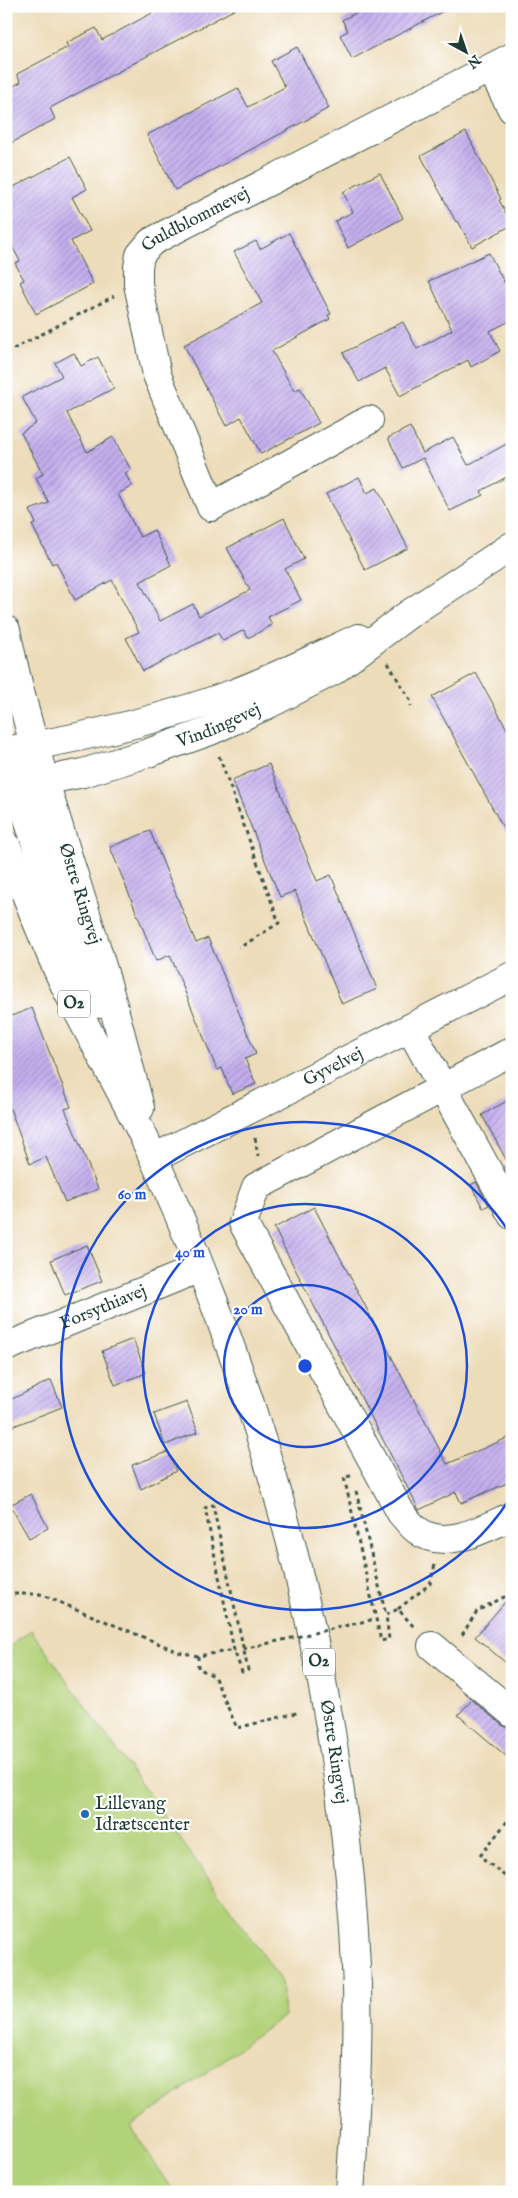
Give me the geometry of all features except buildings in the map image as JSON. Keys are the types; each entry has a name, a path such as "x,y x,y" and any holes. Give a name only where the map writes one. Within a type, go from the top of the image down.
{"street":[{"name":"Guldblommevej","path":"369,420 211,506 157,375 138,284 140,254 152,242 501,63 512,109"},
{"name":"Vindingevej","path":"10,783 45,781 83,773 210,731 270,704 333,671 409,614 512,546"},
{"name":"Vindingevej","path":"6,750 101,733 166,716 234,693 409,614"},
{"name":"Østre Ringvej","path":"6,630 23,706 106,980 154,1158"},
{"path":"6,750 45,781"},
{"path":"10,783 40,857 79,963 128,1062"},
{"name":"Østre Ringvej","path":"6,846 68,992 154,1158 200,1268 242,1377 276,1489 306,1598 328,1705 347,1841 357,1988 356,2112 350,2192"},
{"name":"Gyvelvej","path":"154,1158 512,976"},
{"path":"410,1028 512,1215"},
{"path":"512,1051 256,1187 243,1223 401,1513 417,1531 441,1540 467,1535 512,1516"},
{"name":"Forsythiavej","path":"6,1347 200,1268"},
{"path":"439,1652 512,1713"}],"path":[{"path":"6,353 138,284"},
{"path":"374,641 410,700 411,706"},
{"path":"210,731 279,922 239,948"},
{"path":"247,1111 258,1151 256,1187"},
{"path":"352,1476 344,1477 381,1642 389,1639 386,1615 355,1485"},
{"path":"214,1505 243,1649 248,1670 242,1672 234,1650 205,1508 214,1505"},
{"path":"386,1615 398,1609 430,1584 441,1540"},
{"path":"398,1609 439,1652 477,1611 512,1593"},
{"path":"6,1594 40,1594 178,1652 198,1656 234,1650"},
{"path":"243,1649 375,1619"},
{"path":"198,1656 198,1668 214,1676 237,1728 328,1705"},
{"path":"512,1815 480,1856 512,1882"}],"green space":[{"name":"Lillevang Idrætscenter","path":"31,1630 281,1980 284,2016 131,2127 173,2192 6,2192 6,1649"}],"place":[{"name":"Lillevang Idrætscenter","path":"85,1814"}]}
